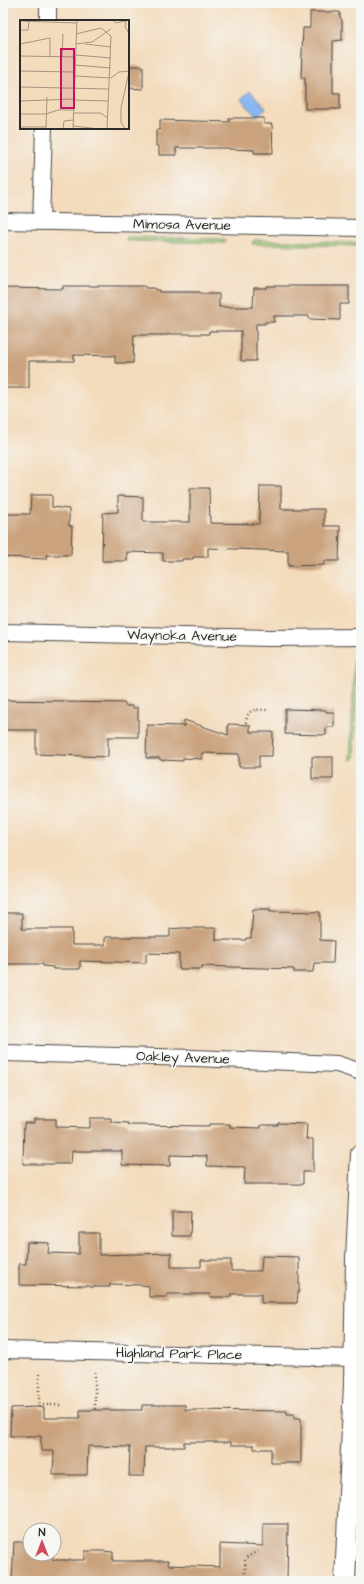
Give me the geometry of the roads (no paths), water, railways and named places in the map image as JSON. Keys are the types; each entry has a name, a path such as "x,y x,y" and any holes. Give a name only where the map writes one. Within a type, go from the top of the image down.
{"street":[{"path":"48,3 48,20"},
{"path":"41,222 44,129"},
{"name":"Mimosa Avenue","path":"3,221 361,228"},
{"name":"Waynoka Avenue","path":"3,632 270,638 361,637"},
{"name":"Oakley Avenue","path":"3,1053 195,1058 337,1064 361,1072"},
{"path":"345,1581 357,1384 354,1358 361,1154"},
{"name":"Highland Park Place","path":"3,1350 354,1358"}],"water":[{"path":"250,91 266,108 257,117 241,99"}]}
